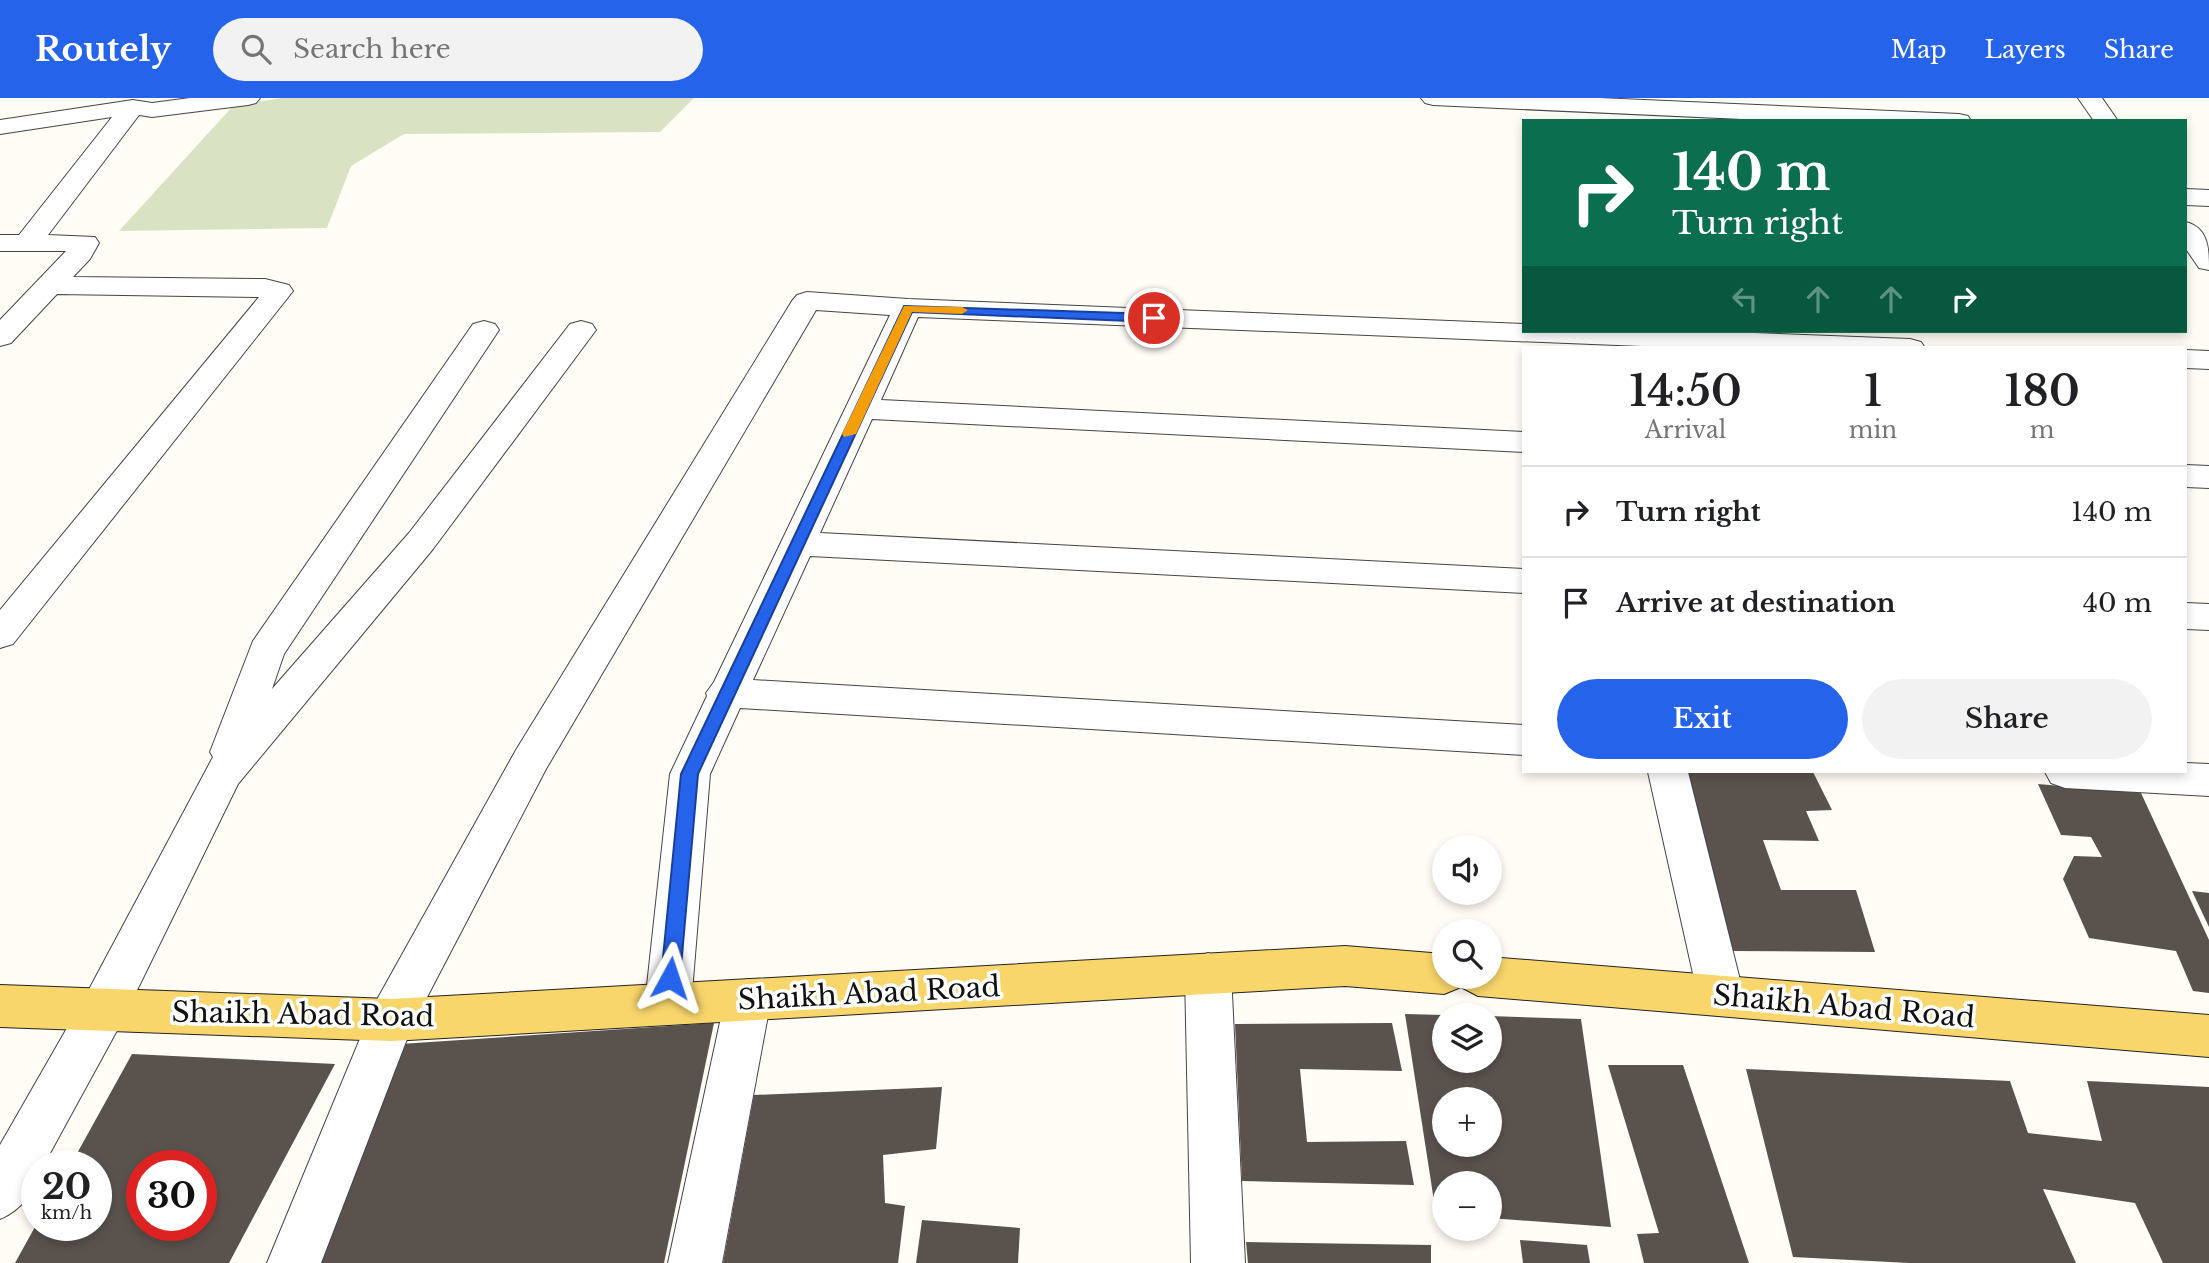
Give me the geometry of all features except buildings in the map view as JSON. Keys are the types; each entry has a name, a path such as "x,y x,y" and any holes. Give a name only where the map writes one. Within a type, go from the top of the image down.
{"main road":[{"name":"Shaikh Abad Road","path":"0,1006 391,1020 1345,966 1432,973"},
{"name":"Shaikh Abad Road","path":"1502,978 2209,1036"}],"street":[{"path":"0,127 149,105 248,98"},
{"path":"1433,98 1913,119"},
{"path":"2090,98 2105,119"},
{"path":"14,243 149,105"},
{"path":"2187,197 2209,198"},
{"path":"2187,231 2209,262"},
{"path":"0,337 80,253 85,243 14,243"},
{"path":"0,635 279,291 265,288 50,285"},
{"path":"293,1263 391,1020 530,761 807,301 1566,341 1812,346"},
{"path":"668,1004 690,774 725,693 908,308"},
{"path":"0,1194 103,1010 222,774 266,651 484,330"},
{"path":"222,774 421,541 581,330"},
{"path":"2187,359 2209,360"},
{"path":"861,409 1522,442"},
{"path":"2187,476 2209,477"},
{"path":"797,544 1522,581"},
{"path":"2187,616 2209,617"},
{"path":"725,693 1522,740"},
{"path":"1668,773 1721,996"},
{"path":"2083,773 2209,780"},
{"path":"1208,974 1217,1263"},
{"path":"695,1263 748,999"}],"green space":[{"path":"282,98 694,98 660,132 404,134 351,166 327,228 119,231 233,106"}],"slow traffic":[{"path":"849,434 908,308 962,310"}],"route":[{"path":"670,978 690,774 725,693 908,308 1154,318"}]}
